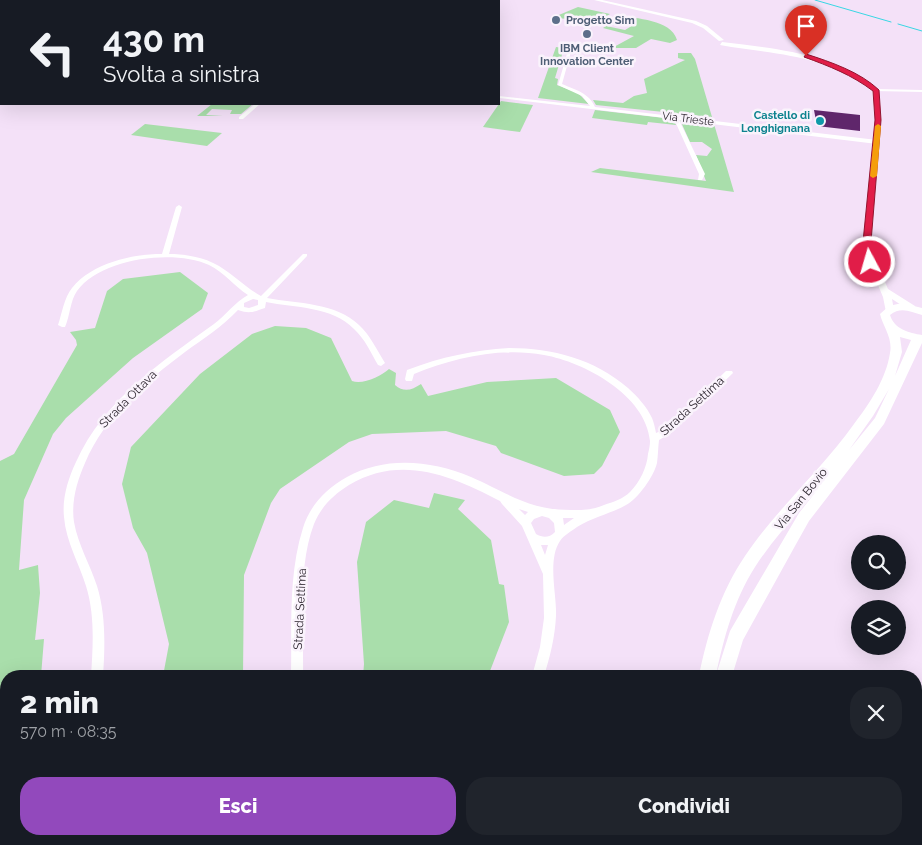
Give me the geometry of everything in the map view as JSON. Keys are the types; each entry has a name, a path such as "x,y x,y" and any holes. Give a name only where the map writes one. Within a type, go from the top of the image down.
{"main road":[{"path":"889,310 902,307 917,310"},
{"name":"Via San Bovio","path":"709,670 726,607 752,559 868,417 888,381 899,348 898,337 886,318 889,310"},
{"name":"Via San Bovio","path":"726,670 736,637 804,517 880,421 920,339 893,328"}],"street":[{"path":"596,0 689,21 705,27 713,40 817,59 857,77 876,90 922,91"},
{"path":"570,48 560,84 584,95 591,101 593,108"},
{"path":"876,90 878,113 877,142 867,249 873,270 886,291 890,304 889,310"},
{"name":"Via Trieste","path":"500,97 877,142"},
{"path":"241,118 257,105"},
{"path":"676,118 702,174 700,179"},
{"path":"165,256 179,207"},
{"name":"Strada Ottava","path":"96,670 96,607 88,576 73,543 68,517 69,493 81,460 96,431 108,417 168,361 222,322 240,304 259,298 305,255"},
{"name":"Strada Ottava","path":"62,325 72,294 86,278 125,261 165,256 184,256 211,264 234,283 259,298 263,303 254,310"},
{"path":"234,283 242,310 254,310"},
{"path":"886,291 917,310"},
{"name":"Strada Ottava","path":"259,298 329,310 346,318 361,330 381,363"},
{"name":"Strada Ottava","path":"222,322 254,310 277,304 292,303"},
{"name":"Strada Settima","path":"409,379 410,372 431,363 477,353 522,350 562,356 588,366 627,390 642,408 655,438 655,452 652,465 638,490 617,505 592,514 558,536 551,547 547,574 550,618 545,652 540,670"},
{"name":"Strada Settima","path":"655,438 668,431 729,373"},
{"name":"Strada Settima","path":"297,670 299,580 302,557 313,516 332,492 366,472 401,467 440,471 461,476 529,509 547,513 592,514"},
{"name":"Strada Settima","path":"502,497 526,524 547,574"},
{"path":"526,524 534,514 547,513 559,521 558,536 547,541 532,537"}],"green space":[{"path":"578,7 610,14 595,20 554,17"},
{"path":"618,15 660,24 668,28 677,40 670,43 651,39 636,48 612,48 634,36 603,28 606,26 625,30 635,24 612,19"},
{"path":"556,47 564,48 555,78 558,79 557,85 578,93 589,104 538,98"},
{"path":"678,53 691,53 695,59 712,117 596,105 593,100 623,103 634,96 647,93 644,79 685,60 678,58"},
{"path":"501,101 533,105 520,132 483,127"},
{"path":"211,105 252,105 241,114 230,114 232,110 212,109 206,115 223,116 197,116"},
{"path":"595,110 673,119 676,125 648,122 647,125 592,118"},
{"path":"680,120 714,124 734,192 591,172 600,168 706,181 696,155 707,156 712,149 702,142 690,142"},
{"path":"145,124 222,133 207,146 131,135"},
{"path":"180,272 208,293 202,309 133,358 66,418 53,434 24,500 19,570 38,565 40,593 35,640 44,639 41,670 0,670 0,461 14,454 77,345 70,332 95,328 107,291 123,279"},
{"path":"275,326 306,328 331,338 352,381 361,382 372,379 389,369 396,373 395,385 398,388 408,390 421,384 428,396 487,382 556,378 610,410 620,432 602,466 594,474 564,476 501,453 496,446 446,431 372,434 349,442 280,489 271,503 244,575 243,670 164,670 169,644 147,553 133,528 122,484 131,447 200,374 252,334"},
{"path":"434,493 465,500 458,509 491,540 499,584 504,585 509,622 490,670 364,670 357,562 366,522 394,500 429,508"}],"building":[{"name":"Castello di Longhignana","path":"814,110 860,115 860,131 817,126"}],"waterway":[{"path":"815,0 891,22"},
{"path":"898,24 922,31"}],"slow traffic":[{"path":"873,176 878,126"}],"place":[{"name":"Progetto Sim","path":"556,20"},
{"name":"IBM Client Innovation Center","path":"587,34"},
{"name":"Castello di Longhignana","path":"820,121"}],"route":[{"path":"806,56 836,66 874,87 876,90 878,113 877,142 867,242 870,262"}]}
